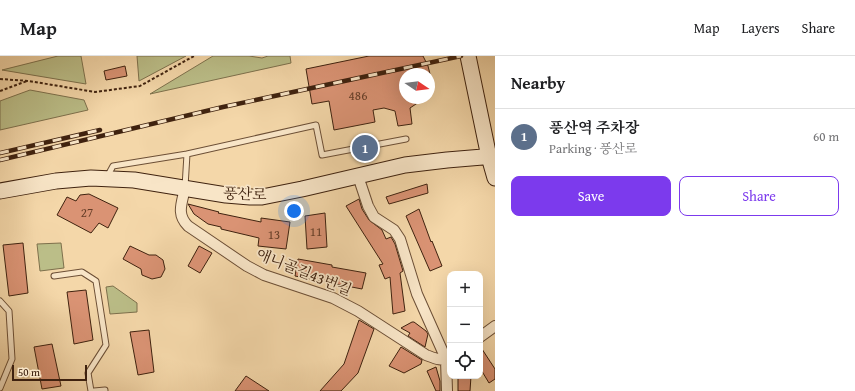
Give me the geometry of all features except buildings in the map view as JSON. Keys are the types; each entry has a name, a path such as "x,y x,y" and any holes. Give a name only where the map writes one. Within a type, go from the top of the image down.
{"main road":[{"path":"468,56 492,157 495,178"},
{"name":"풍산로","path":"0,191 56,181 106,178 134,180 226,195 262,197 405,165 492,157"}],"street":[{"path":"358,176 368,206 374,217 394,230 400,239 417,294 447,356"},
{"name":"애니골길43번길","path":"185,188 180,213 183,220 188,226 247,266 264,275 333,298 358,311 426,355 438,359 447,358"},
{"path":"483,335 495,326"},
{"path":"447,379 447,391"}],"lane":[{"path":"106,178 113,166 187,154 316,125 322,155 406,139"},
{"path":"185,188 187,154"},
{"path":"54,276 82,272 96,282 106,345 88,373 93,391 105,390"},
{"path":"0,300 9,311 12,359 0,388"}],"path":[{"path":"0,79 29,81 95,92 140,86 194,56"},
{"path":"0,91 29,81"}],"green space":[{"path":"58,56 81,56 86,84 2,70"},
{"path":"137,56 186,56 139,81"},
{"path":"213,56 249,56 262,58 268,56 290,56 291,63 150,94"},
{"path":"30,90 84,100 88,110 0,130 0,101"},
{"path":"61,243 64,268 40,271 37,244"},
{"path":"113,286 137,303 137,312 110,314 106,287"}],"railway":[{"path":"0,160 223,107 461,56"},
{"path":"0,153 100,130"}],"place":[{"name":"풍산역 주차장","path":"365,148"}]}
